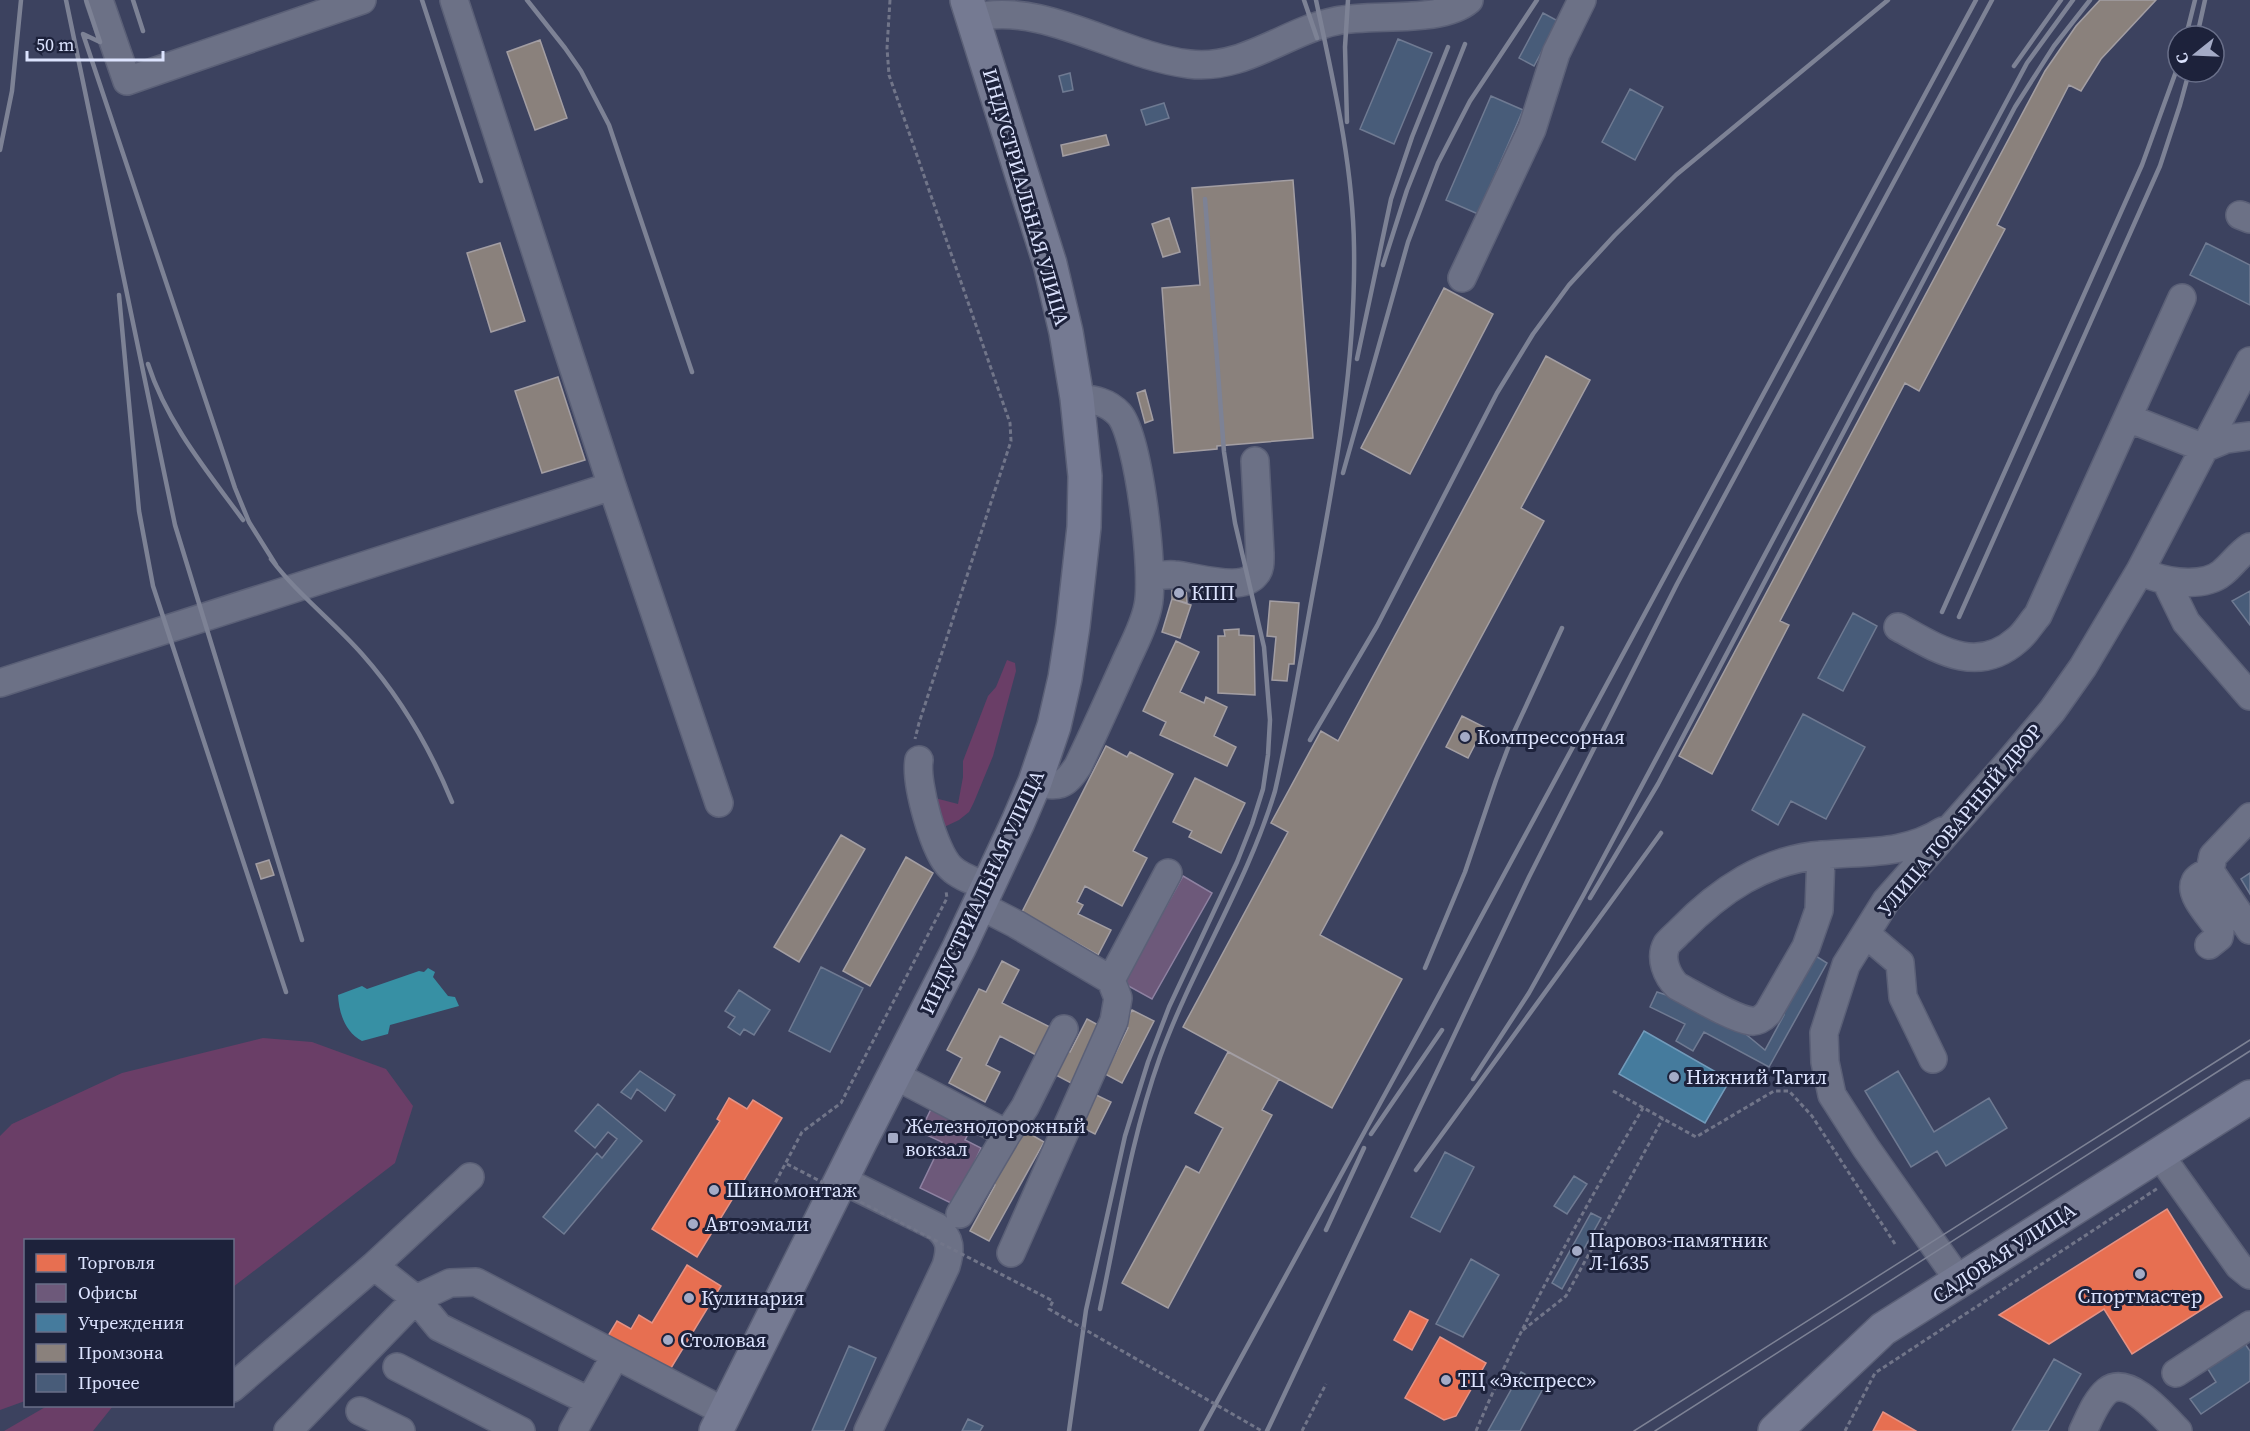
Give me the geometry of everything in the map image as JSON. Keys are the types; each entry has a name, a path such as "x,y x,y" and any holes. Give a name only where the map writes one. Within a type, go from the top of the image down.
{"main road":[{"name":"ИНДУСТРИАЛЬНАЯ УЛИЦА","path":"720,1422 983,896 1035,782 1054,726 1065,678 1080,573 1085,476 1077,398 1066,332 1050,264 970,9"},
{"name":"САДОВАЯ УЛИЦА","path":"1775,1431 1883,1329 1960,1282 2167,1165 2250,1097"}],"street":[{"path":"99,0 127,81 362,0"},
{"path":"454,0 612,486 719,802"},
{"path":"970,9 1021,16 1061,26 1144,55 1187,64 1215,65 1335,21 1441,14 1452,11 1469,0"},
{"path":"1462,278 1532,129 1556,53 1581,0"},
{"path":"1898,627 1942,652 1968,657 1995,654 2018,640 2038,615 2182,298"},
{"name":"УЛИЦА ТОВАРНЫЙ ДВОР","path":"1960,1282 1866,1148 1832,1095 1825,1062 1824,1033 1846,965 1886,901 2010,761 2052,711 2083,667 2140,571 2250,361"},
{"path":"1035,782 1052,786 1062,784 1070,778 1078,766 1144,622 1148,606 1150,577 1148,545 1133,443 1127,425 1109,405 1098,400 1077,398"},
{"path":"2128,418 2204,448 2226,439 2250,436"},
{"path":"1150,577 1171,574 1223,583 1248,580 1255,576 1260,564 1255,461"},
{"path":"0,683 612,486"},
{"path":"2140,571 2166,581 2181,583 2205,580 2219,576 2242,552 2250,547"},
{"path":"2166,581 2186,622 2250,696"},
{"path":"917,752 917,771 926,846 1016,924 1111,980 1118,998 1114,1021 1011,1253"},
{"path":"2208,945 2218,937 2220,931 2195,897 2193,888 2196,880 2210,871 2213,856 2250,817"},
{"path":"1821,855 1819,910 1806,947 1763,1018 1751,1021 1743,1018 1677,986 1669,977 1664,957 1667,945 1697,913 1746,877 1781,862 1821,855 1871,854 1908,846 1931,839 1952,826"},
{"path":"2210,871 2245,913"},
{"path":"1111,980 1168,873"},
{"path":"1866,934 1900,963 1903,997 1933,1059"},
{"path":"960,1214 1024,1107 1064,1029"},
{"path":"894,1075 1007,1134"},
{"path":"2167,1165 2239,1266 2250,1275"},
{"path":"234,1386 374,1266 470,1177"},
{"path":"842,1180 938,1227 947,1238 950,1251 946,1266 868,1431"},
{"path":"374,1266 416,1299 439,1327 589,1401"},
{"path":"298,1427 416,1299 450,1283 476,1282 615,1356 720,1422"},
{"path":"2176,1373 2250,1325"},
{"path":"573,1431 615,1356"},
{"path":"397,1367 521,1431"},
{"path":"2083,1431 2108,1390 2121,1386 2132,1390 2146,1401 2178,1431"},
{"path":"360,1411 401,1431"}],"path":[{"path":"890,0 887,48 889,75 1010,423 1011,441 919,723 917,752"},
{"path":"772,1189 802,1132 841,1103 947,898 944,886"},
{"path":"1613,1090 1696,1137 1773,1091 1789,1091 1812,1116 1895,1244"},
{"path":"1476,1431 1543,1286 1585,1206 1643,1107"},
{"path":"1522,1331 1566,1296 1663,1118"},
{"path":"787,1164 1053,1301 1049,1309 1262,1431"},
{"path":"1845,1431 1875,1373 2167,1165"},
{"path":"1302,1431 1326,1384"}],"shaded area":[{"path":"1007,660 1015,663 1016,671 993,756 969,812 942,828 931,797 958,804 963,777 963,761 988,696 996,687"},
{"path":"428,968 435,972 433,977 448,996 455,997 459,1006 390,1025 388,1034 362,1041 351,1033 342,1015 338,995 362,986 367,989 419,971 424,972"},
{"path":"263,1038 312,1042 386,1069 413,1106 395,1163 234,1286 234,1239 24,1239 24,1401 0,1410 0,1136 12,1124 122,1073"},
{"path":"45,1407 112,1407 93,1431 4,1431"}],"building: Торговля":[{"path":"729,1098 747,1109 753,1100 782,1118 697,1257 652,1229 720,1121 717,1119"},
{"path":"2167,1209 2222,1297 2132,1354 2104,1309 2049,1344 1999,1315"},
{"path":"687,1265 721,1286 668,1373 608,1336 617,1321 631,1329 639,1315 652,1323"},
{"path":"1410,1311 1428,1320 1412,1350 1394,1340"},
{"name":"ТЦ «Экспресс»","path":"1440,1337 1486,1363 1456,1416 1444,1420 1405,1398"},
{"path":"1883,1412 1916,1431 1873,1431"}],"building: Офисы":[{"path":"1183,876 1212,893 1152,999 1123,983"},
{"path":"932,1107 972,1126 965,1140 981,1148 955,1205 920,1188 942,1142 920,1132"}],"building: Учреждения":[{"name":"Нижний Тагил","path":"1644,1031 1730,1080 1705,1123 1619,1074"}],"building: Промзона":[{"path":"2100,0 2156,0 2101,59 2081,91 2069,85 1997,225 2005,229 1919,391 1905,383 1780,621 1789,625 1712,774 1679,756 2045,71 2076,26"},
{"path":"540,40 567,118 535,130 507,52"},
{"path":"1106,135 1109,145 1063,156 1061,145"},
{"path":"1293,180 1313,438 1217,446 1217,449 1174,453 1162,288 1200,285 1192,188"},
{"path":"1169,218 1180,252 1163,257 1152,224"},
{"path":"500,243 525,321 491,332 467,253"},
{"path":"1444,288 1493,314 1410,474 1361,448"},
{"path":"1546,356 1590,380 1521,508 1544,521 1320,935 1402,979 1332,1108 1183,1027 1288,832 1271,823 1321,731 1338,741"},
{"path":"558,377 585,460 542,473 515,391"},
{"path":"1145,390 1153,420 1145,423 1137,393"},
{"name":"КПП","path":"1172,587 1186,587 1187,603 1172,599"},
{"path":"1172,599 1191,605 1180,638 1162,632"},
{"path":"1270,601 1299,603 1294,664 1289,664 1287,681 1272,680 1276,637 1267,636"},
{"path":"1239,629 1239,635 1254,636 1255,695 1218,693 1218,636 1225,636 1224,630"},
{"path":"1176,641 1199,652 1180,692 1204,703 1206,697 1227,707 1214,736 1236,747 1227,766 1160,735 1166,722 1143,711"},
{"name":"Компрессорная","path":"1462,716 1484,727 1468,758 1446,747"},
{"path":"1106,746 1127,757 1130,752 1173,774 1133,851 1147,858 1122,906 1085,886 1077,902 1083,905 1078,914 1111,930 1098,955 1022,912"},
{"path":"1195,778 1245,803 1221,853 1189,837 1192,831 1173,822"},
{"path":"841,835 865,849 799,962 774,947"},
{"path":"906,857 933,873 870,986 843,971"},
{"path":"269,860 274,875 261,879 256,864"},
{"path":"1002,961 1019,970 1002,1003 1050,1027 1036,1055 1000,1036 986,1065 1000,1072 985,1102 949,1083 962,1058 947,1050 979,989 986,992"},
{"path":"1132,1010 1154,1021 1122,1083 1105,1074 1128,1028 1123,1026"},
{"path":"1087,1019 1102,1027 1073,1084 1052,1073 1064,1049 1070,1052"},
{"path":"1228,1052 1279,1079 1262,1110 1272,1115 1168,1308 1122,1283 1186,1166 1199,1173 1223,1128 1195,1113"},
{"path":"1090,1092 1111,1102 1095,1134 1075,1124"},
{"path":"1020,1128 1044,1142 989,1241 970,1231 995,1185 990,1182"}],"building: Прочее":[{"path":"1543,13 1558,21 1534,66 1519,58"},
{"path":"1398,39 1432,53 1394,144 1360,129"},
{"path":"1070,73 1073,90 1063,92 1059,76"},
{"path":"1630,89 1663,107 1635,160 1602,142"},
{"path":"1491,96 1523,110 1478,214 1446,200"},
{"path":"1164,103 1169,118 1146,125 1141,110"},
{"path":"2206,243 2250,265 2250,305 2190,275"},
{"path":"2250,591 2250,625 2232,601"},
{"path":"1853,613 1877,626 1843,691 1818,678"},
{"path":"1803,714 1865,747 1826,819 1791,801 1778,825 1752,810"},
{"path":"2250,873 2250,894 2241,879"},
{"path":"1811,953 1827,963 1769,1067 1704,1032 1693,1051 1676,1041 1685,1024 1650,1007 1657,992 1710,1009 1736,1026 1765,1050 1784,1015 1788,989"},
{"path":"821,967 863,988 830,1052 789,1031"},
{"path":"739,990 770,1010 754,1035 744,1029 740,1035 728,1027 735,1017 725,1011"},
{"path":"640,1071 675,1095 665,1111 637,1089 631,1099 621,1092"},
{"path":"1898,1071 1934,1132 1989,1098 2007,1128 1946,1166 1937,1151 1911,1167 1865,1091"},
{"path":"598,1104 642,1141 564,1234 543,1217 597,1153 602,1158 617,1139 608,1132 595,1148 575,1131"},
{"path":"1445,1152 1474,1167 1440,1232 1411,1217"},
{"path":"1574,1176 1587,1184 1567,1214 1554,1206"},
{"name":"Паровоз-памятник Л-1635","path":"1591,1213 1601,1218 1562,1289 1552,1283"},
{"path":"1471,1259 1499,1275 1463,1337 1436,1324"},
{"path":"2243,1341 2250,1351 2250,1381 2201,1414 2190,1399 2216,1382 2206,1366"},
{"path":"849,1346 876,1358 844,1431 812,1431"},
{"path":"2054,1359 2081,1374 2048,1431 2012,1431"},
{"path":"1521,1372 1545,1385 1520,1431 1488,1431"},
{"path":"968,1419 983,1426 980,1431 962,1431"}],"tram line":[{"path":"1634,1431 2250,1040"},
{"path":"1655,1431 2250,1051"}],"railway":[{"path":"0,150 12,91 21,0"},
{"path":"66,0 175,525 302,940"},
{"path":"86,0 100,42 83,34 235,488 249,522 276,565"},
{"path":"133,0 143,31"},
{"path":"422,0 481,181"},
{"path":"527,0 581,71 609,125 692,372"},
{"path":"1304,0 1317,38"},
{"path":"1100,1309 1133,1150 1160,1057 1173,1023 1250,859 1275,791 1337,456 1352,331 1353,216 1341,122 1316,0"},
{"path":"1347,122 1345,47 1348,0"},
{"path":"1343,473 1408,242 1438,163 1470,101 1537,0"},
{"path":"1310,740 1377,626 1497,393 1533,334 1569,285 1615,235 1676,175 1888,0"},
{"path":"1201,1431 1976,0"},
{"path":"1267,1431 1529,877 1677,584 1992,0"},
{"path":"2014,66 2061,0"},
{"path":"1473,1079 1529,993 1583,896 2027,63 2073,0"},
{"path":"1590,898 1658,784 2015,107 2054,46 2090,0"},
{"path":"2189,24 2195,0"},
{"path":"2200,24 2205,0"},
{"path":"1383,265 1407,190 1465,44"},
{"path":"1357,359 1391,199 1412,137 1448,47"},
{"path":"1942,612 2142,165 2171,84"},
{"path":"1959,617 2160,166 2186,84"},
{"path":"1069,1431 1086,1310 1125,1136 1148,1062 1169,1007 1237,862 1252,824 1263,789 1268,755 1270,720 1264,647 1235,523 1224,452 1205,199"},
{"path":"119,295 139,511 153,586 286,992"},
{"path":"148,364 156,386 189,446 243,520"},
{"path":"271,559 292,584 362,654 389,688 424,743 452,802"},
{"path":"1425,968 1465,872 1514,732 1562,628"},
{"path":"1416,1170 1661,833"},
{"path":"1371,1134 1442,1030"},
{"path":"1326,1230 1364,1148"}],"place":[{"name":"КПП","path":"1179,593"},
{"name":"Компрессорная","path":"1465,737"},
{"name":"Нижний Тагил","path":"1674,1077"},
{"name":"Железнодорожный вокзал","path":"893,1138"},
{"name":"Шиномонтаж","path":"714,1190"},
{"name":"Автоэмали","path":"693,1224"},
{"name":"Паровоз-памятник Л-1635","path":"1577,1251"},
{"name":"Спортмастер","path":"2140,1274"},
{"name":"Кулинария","path":"689,1298"},
{"name":"Столовая","path":"668,1340"},
{"name":"ТЦ «Экспресс»","path":"1446,1380"}]}
